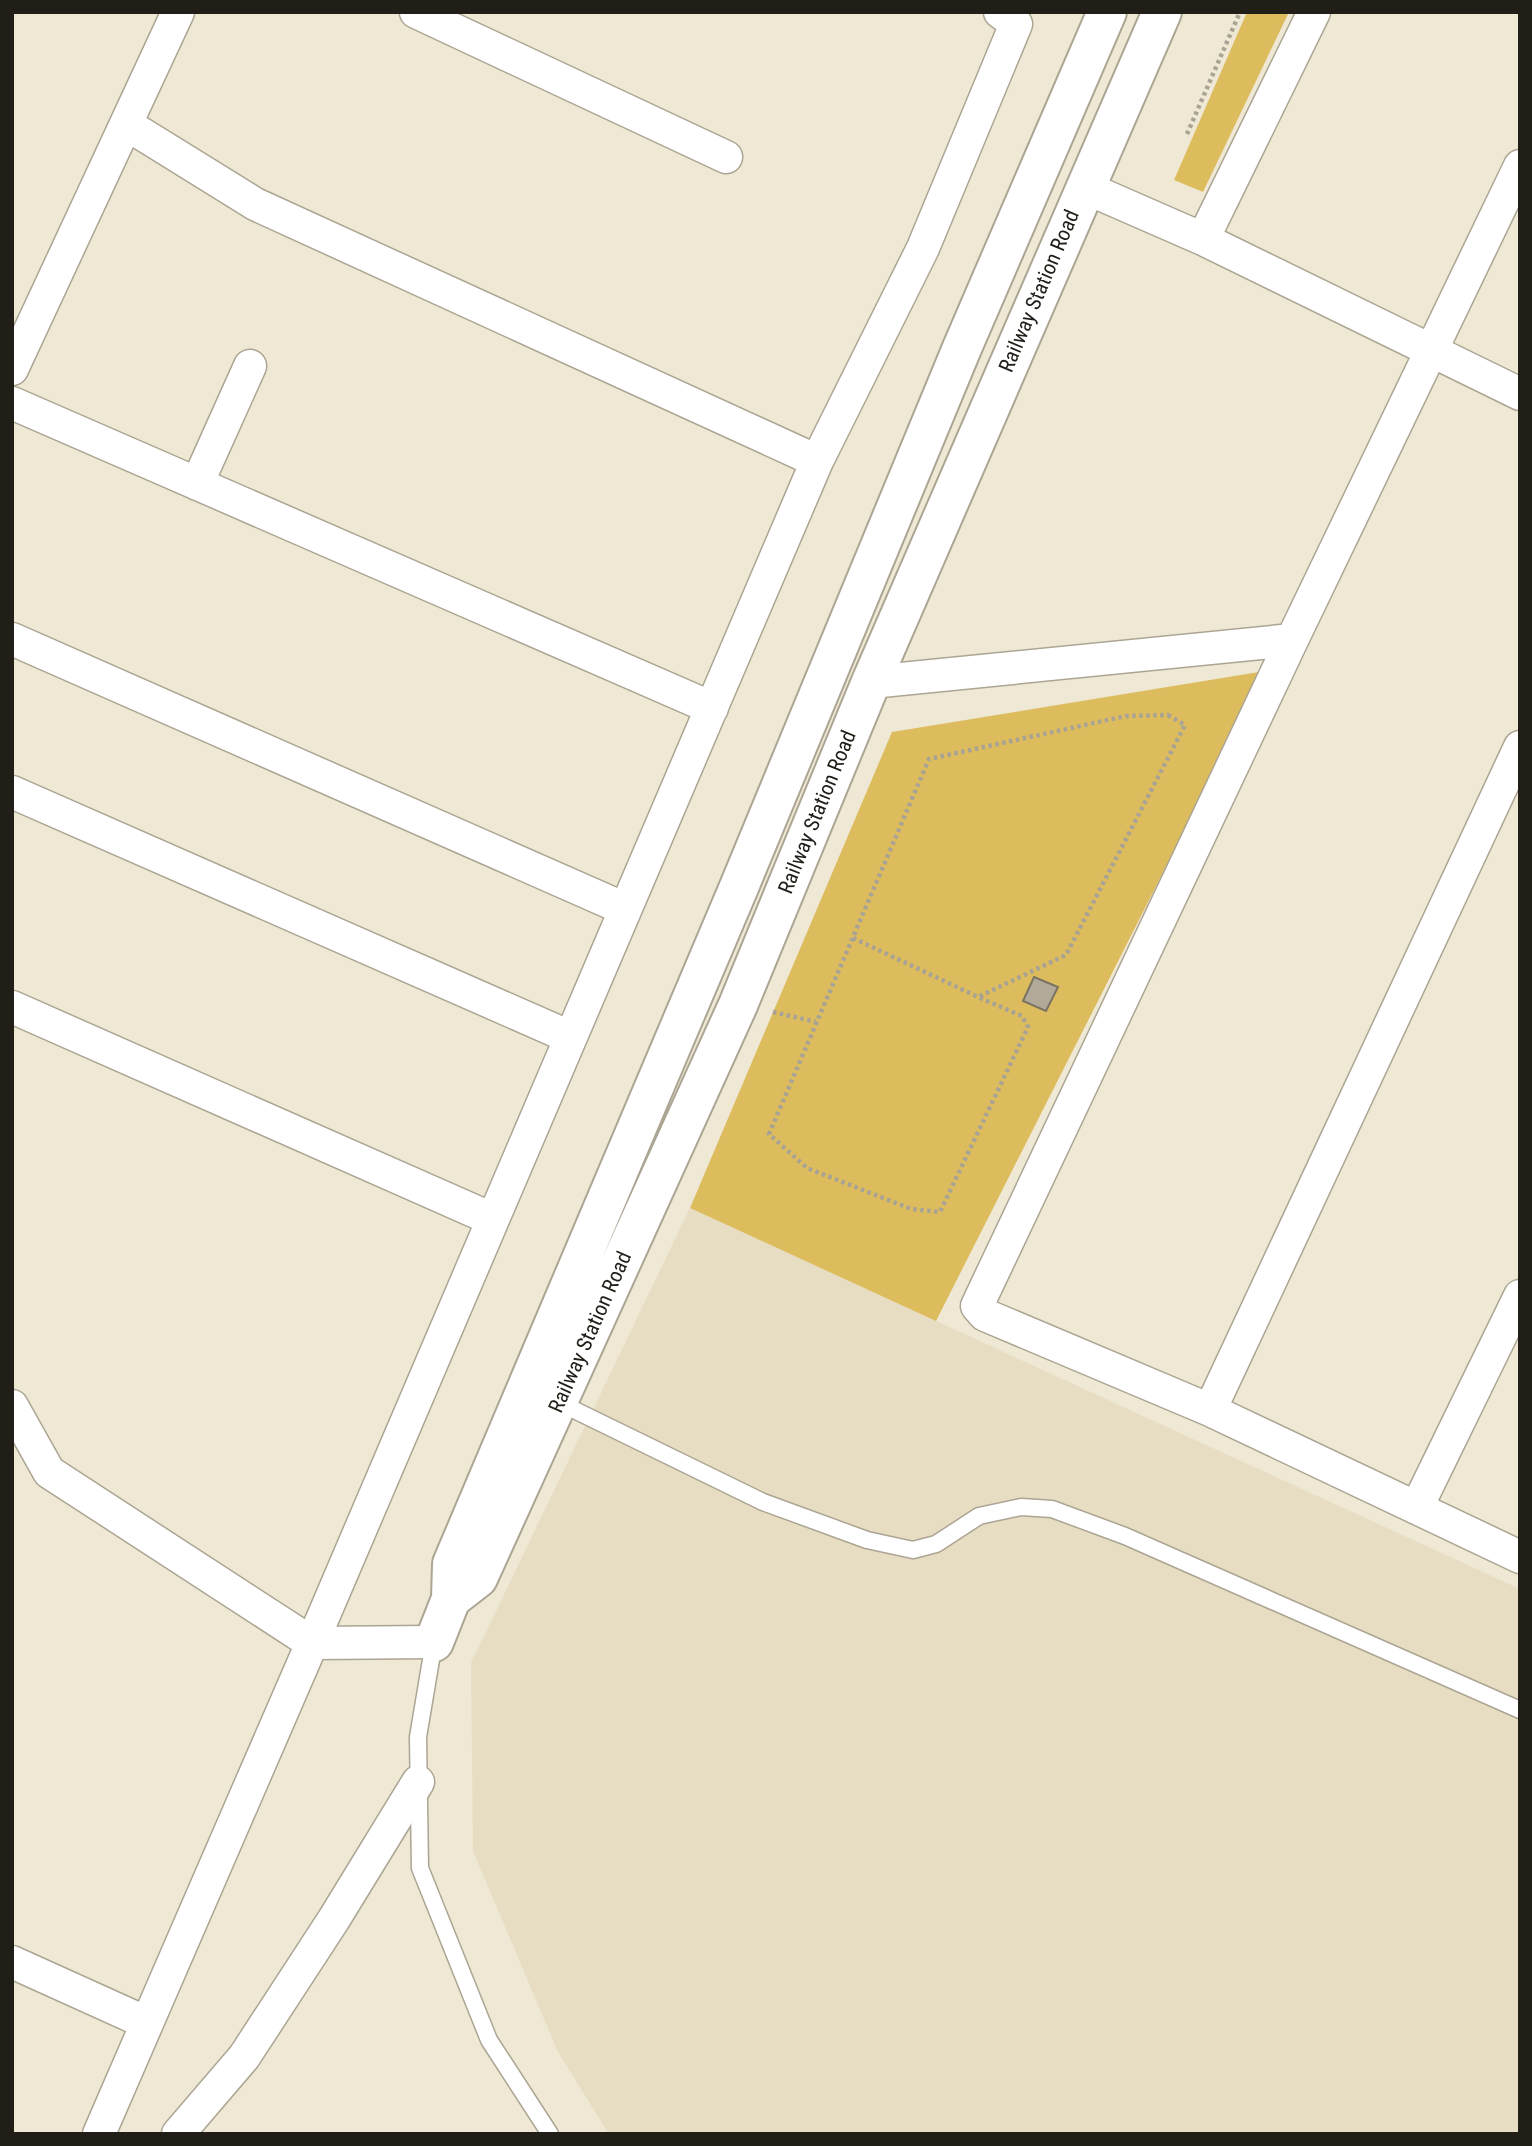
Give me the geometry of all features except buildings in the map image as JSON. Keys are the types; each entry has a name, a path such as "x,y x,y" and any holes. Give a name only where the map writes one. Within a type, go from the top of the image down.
{"street":[{"path":"12,369 178,12"},
{"path":"416,12 726,157"},
{"path":"99,2134 817,461 923,248 1016,24 1000,12"},
{"name":"Railway Station Road","path":"434,1642 452,1599 452,1564 739,887 962,348 1107,12"},
{"name":"Railway Station Road","path":"452,1599 478,1578 738,1005 871,682 1162,12"},
{"path":"1203,239 1314,12"},
{"path":"126,124 255,204 817,461"},
{"path":"1520,166 1292,640 977,1307 995,1319 1210,1410 1520,1557"},
{"path":"1084,187 1203,239 1520,394"},
{"path":"197,484 250,366"},
{"path":"12,403 712,708"},
{"path":"12,639 625,909"},
{"path":"871,682 1292,640"},
{"path":"1210,1410 1520,747"},
{"path":"12,792 570,1037"},
{"path":"12,1007 492,1219"},
{"path":"1417,1507 1520,1296"},
{"path":"12,1406 50,1472 312,1643 434,1642"},
{"path":"178,2134 244,2057 334,1919 418,1782"},
{"path":"12,1962 147,2023"}],"lane":[{"path":"558,1402 763,1502 867,1540 913,1550 936,1544 979,1516 1021,1507 1052,1509 1125,1536 1520,1710"},
{"path":"434,1642 418,1737 420,1868 488,2040 550,2134"}],"path":[{"path":"1187,134 1240,12"},
{"path":"853,938 978,997 1022,1016 1028,1027 940,1212 911,1209 807,1168 769,1133 929,759 1126,716 1168,715 1185,725 1066,955 978,997"}],"shaded area":[{"path":"1247,12 1289,12 1203,192 1174,180"},
{"path":"1265,671 936,1321 690,1208 892,732"},
{"path":"690,1208 1520,1589 1520,2134 609,2134 558,2052 473,1851 471,1663"}]}
